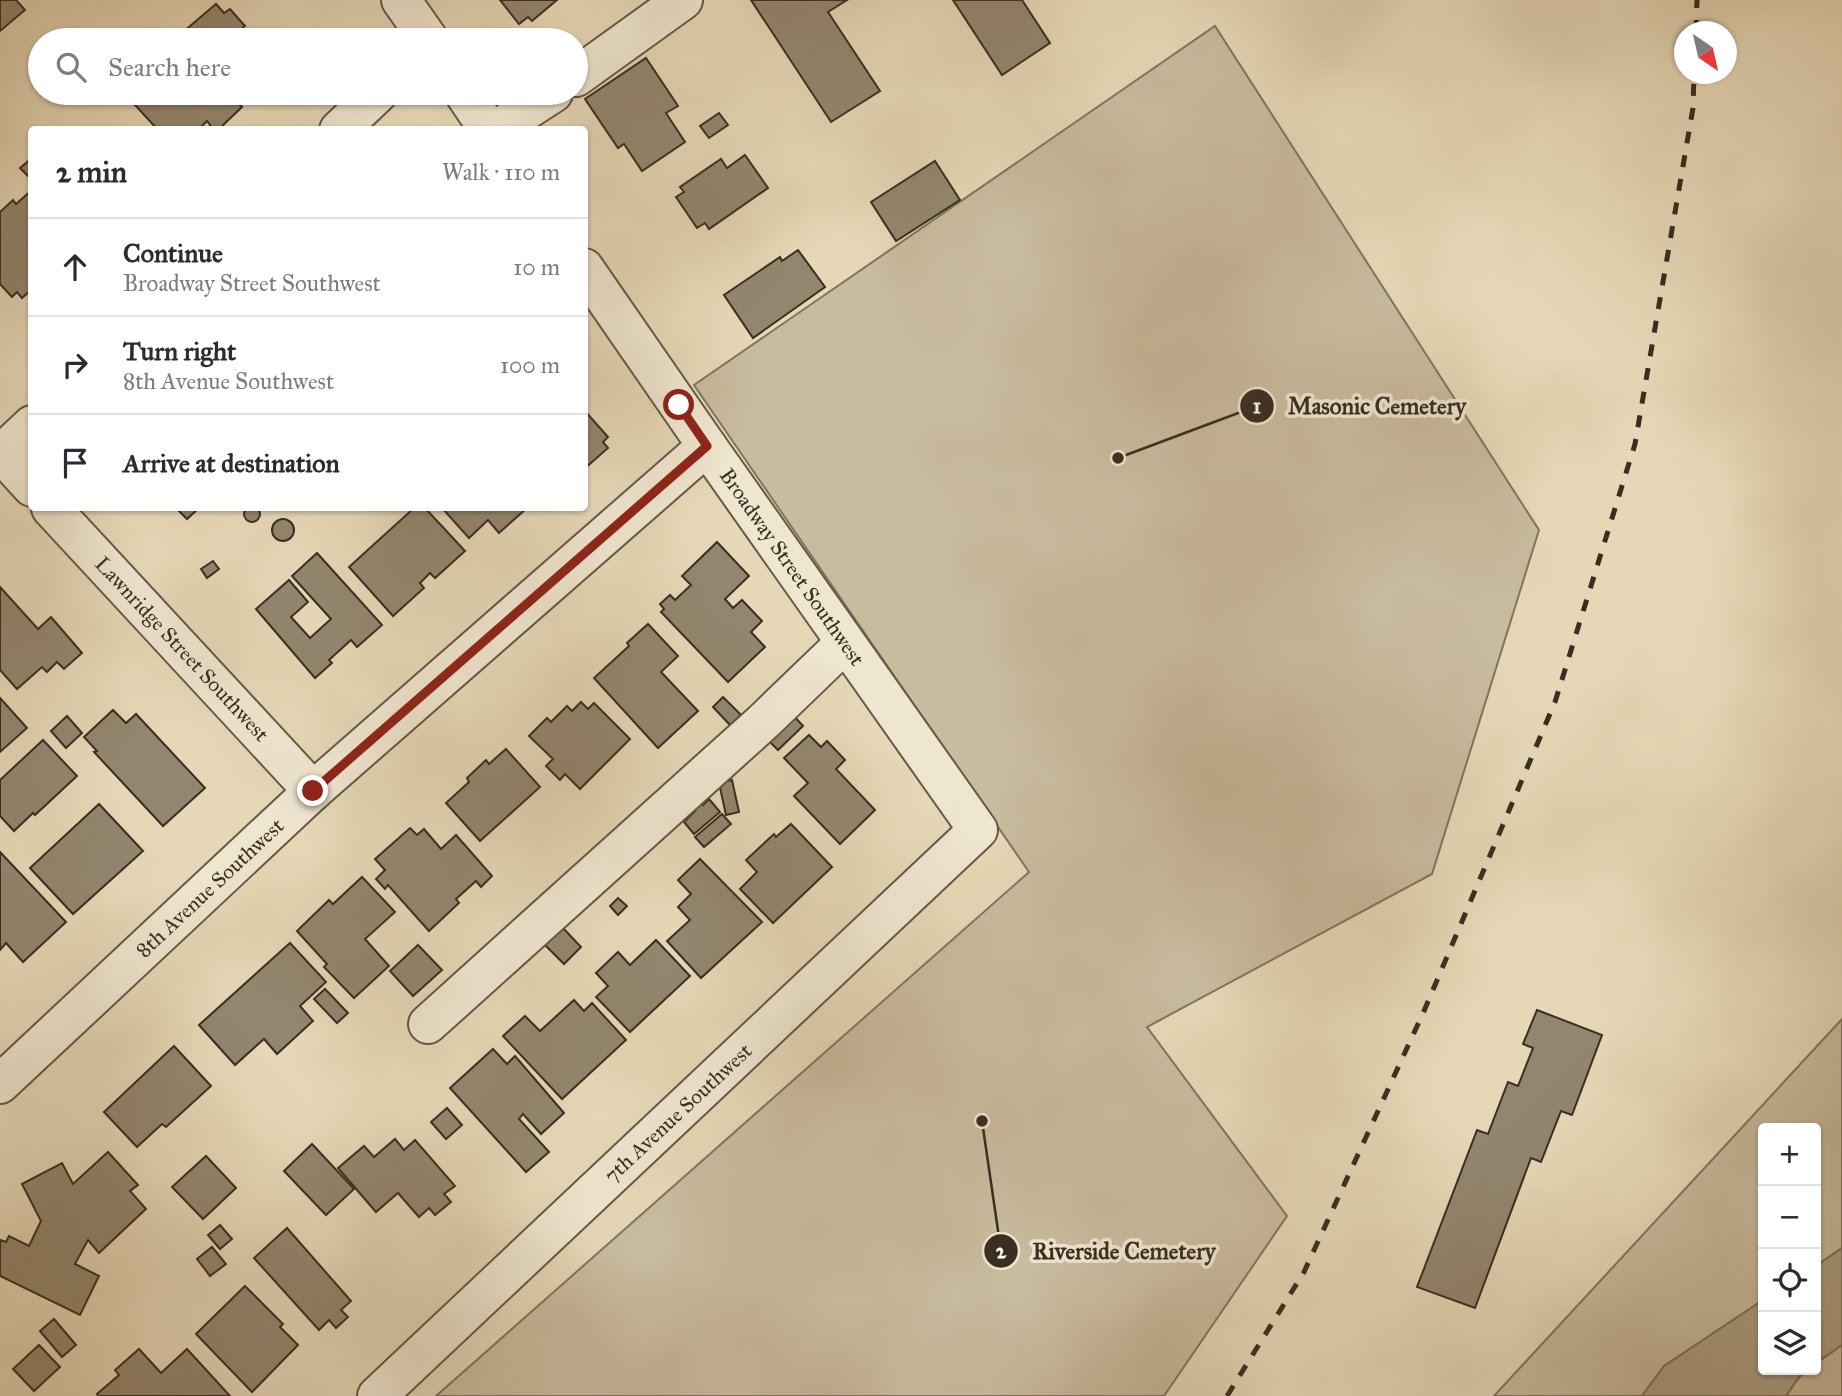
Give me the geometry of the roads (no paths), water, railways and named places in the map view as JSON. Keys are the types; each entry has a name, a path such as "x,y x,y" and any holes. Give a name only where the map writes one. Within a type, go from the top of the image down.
{"street":[{"path":"401,0 421,28"},
{"path":"588,68 683,0"},
{"path":"344,126 366,105"},
{"path":"472,105 486,126"},
{"path":"502,126 535,105"},
{"name":"Broadway Street Southwest","path":"588,274 978,830"},
{"path":"28,429 0,454 28,482"},
{"name":"8th Avenue Southwest","path":"0,1084 313,791 707,446"},
{"name":"Lawnridge Street Southwest","path":"54,511 313,791"},
{"path":"428,1024 763,722 845,643"},
{"name":"7th Avenue Southwest","path":"377,1396 978,830"}],"railway":[{"path":"1696,21 1697,0"},
{"path":"1227,1396 1304,1272 1424,1011 1555,702 1635,444 1693,108 1694,84"}],"place":[{"name":"Masonic Cemetery","path":"1118,458"},
{"name":"Riverside Cemetery","path":"982,1121"}]}
